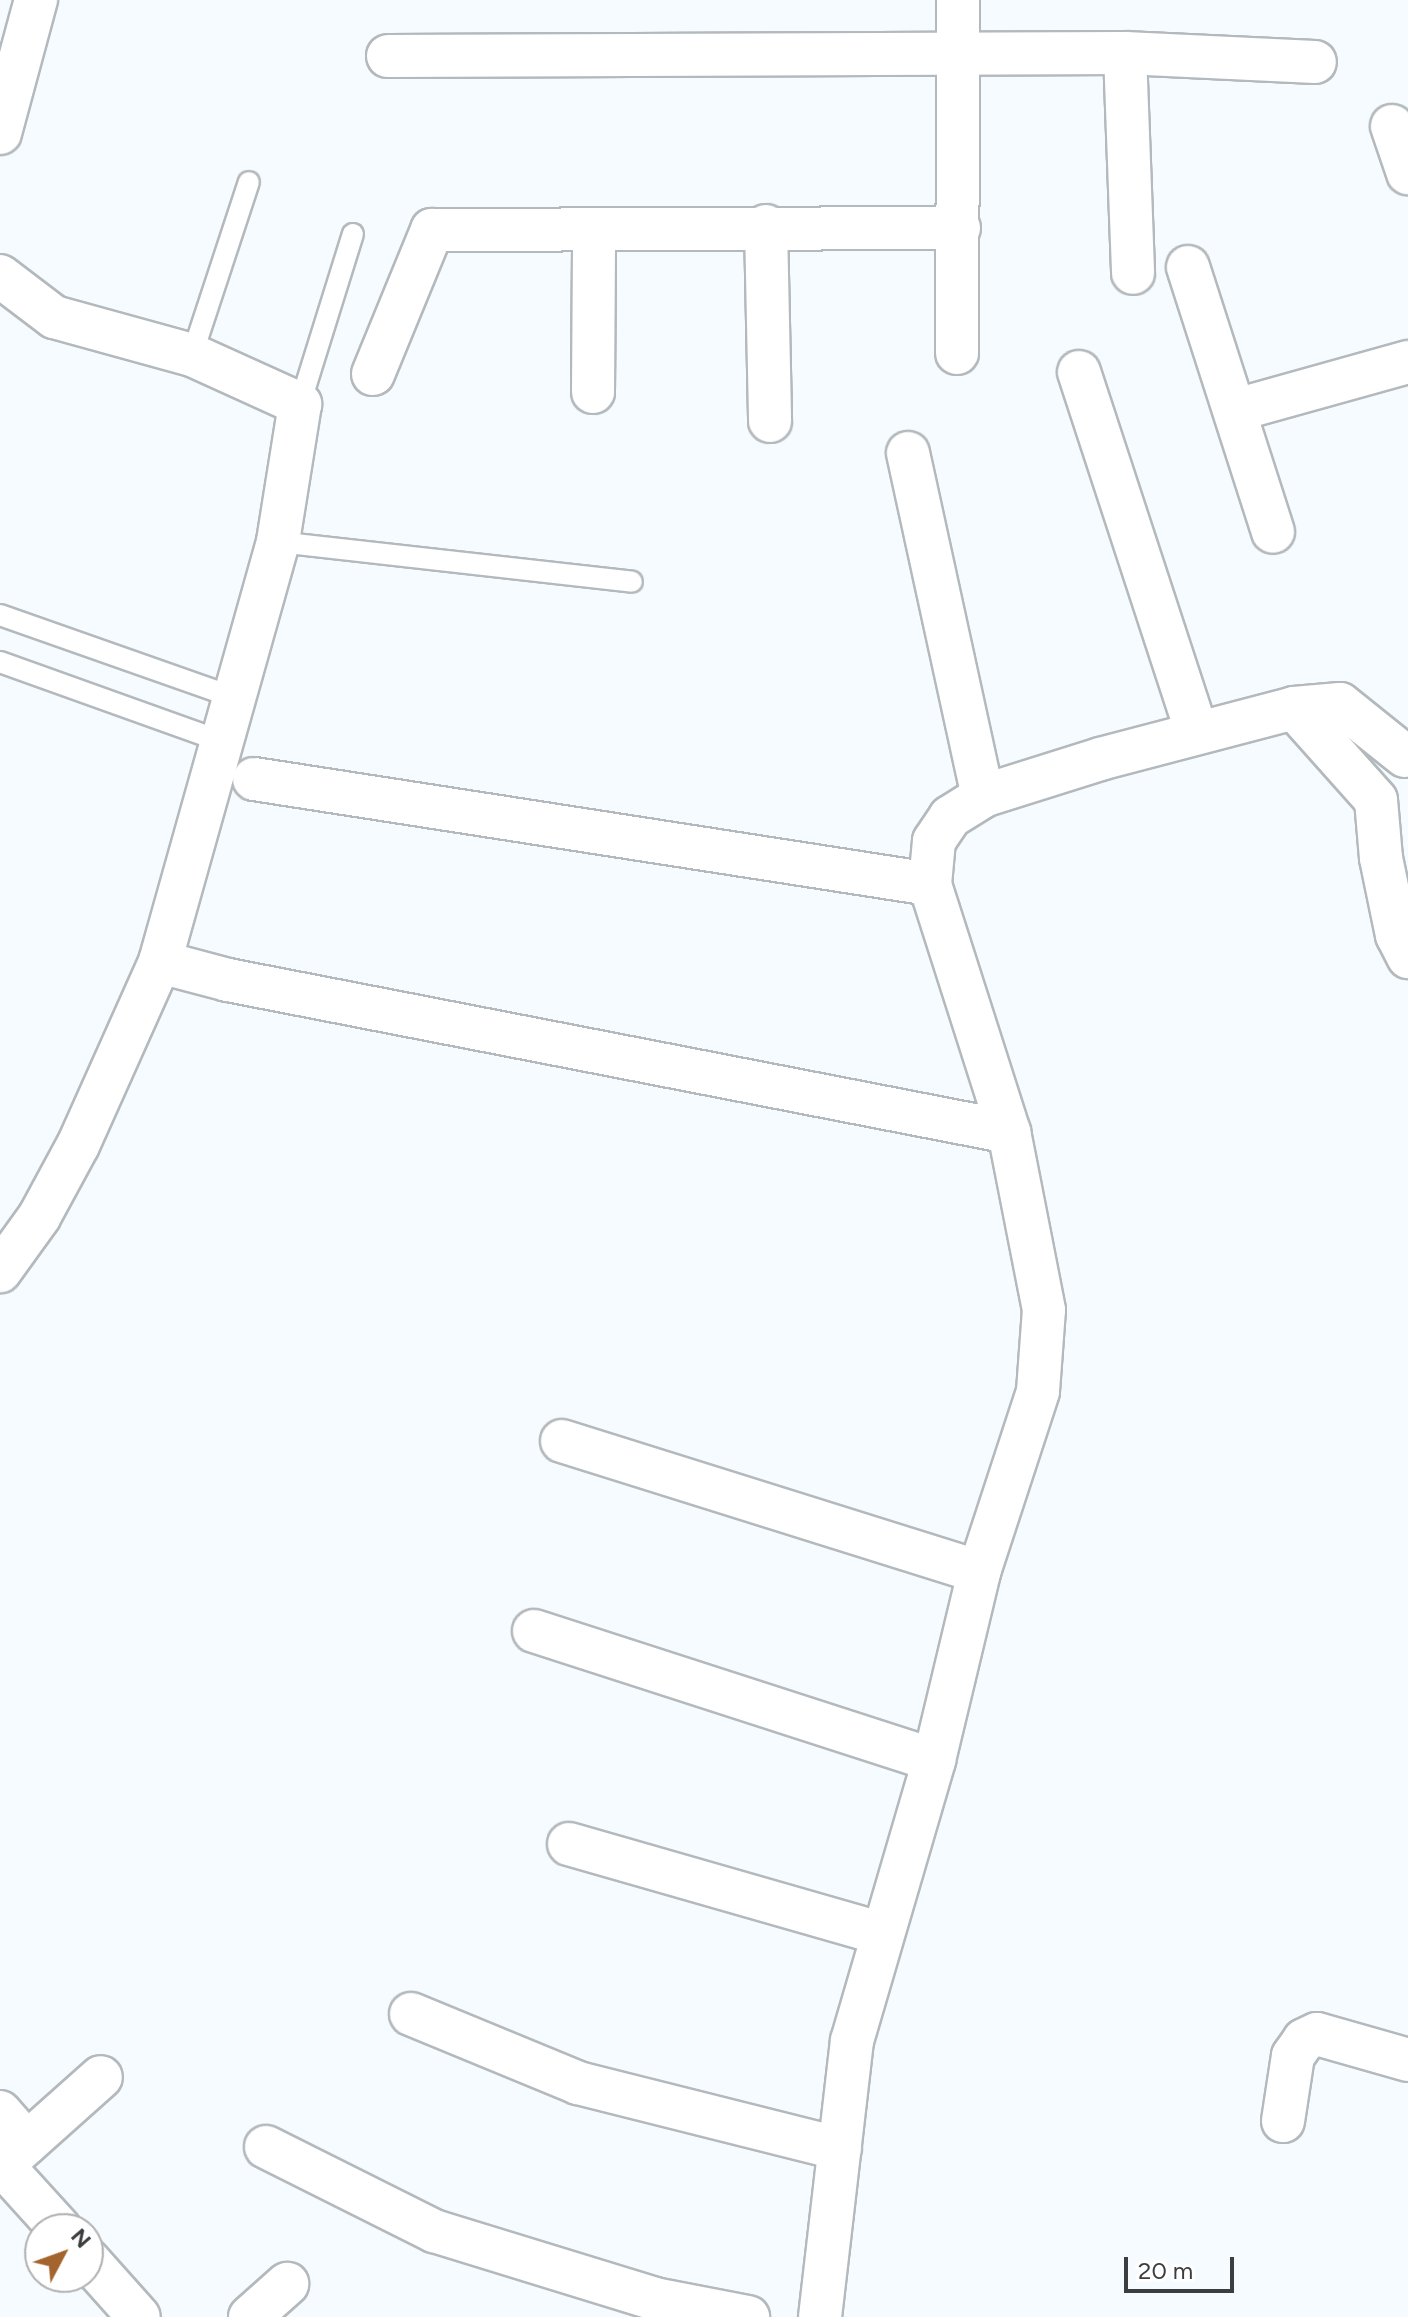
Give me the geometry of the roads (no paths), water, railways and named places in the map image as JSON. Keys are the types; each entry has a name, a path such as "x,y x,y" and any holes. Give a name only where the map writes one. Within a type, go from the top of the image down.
{"street":[{"path":"0,133 7,78 36,0"},
{"path":"957,353 958,0"},
{"path":"1125,53 1133,273"},
{"path":"388,56 1125,53 1315,62"},
{"path":"1392,126 1408,173"},
{"path":"373,374 432,230 766,226 959,228"},
{"path":"766,226 770,421"},
{"path":"593,392 594,230"},
{"path":"1188,267 1273,532"},
{"path":"0,276 54,317 192,355 300,404 278,542 160,962 78,1145 39,1217 0,1271"},
{"path":"1236,410 1408,362"},
{"path":"1079,372 1197,732"},
{"path":"908,453 983,796"},
{"path":"820,2317 852,2041 934,1760 979,1572 1038,1391 1044,1310 1009,1132 930,884 934,841 950,817 983,796 1197,732 1294,708 1340,704 1406,755 1376,800"},
{"path":"1294,708 1376,800 1381,858 1397,935 1408,957"},
{"path":"254,779 930,884"},
{"path":"160,962 228,980 1009,1132"},
{"path":"562,1441 979,1572"},
{"path":"534,1631 934,1760"},
{"path":"569,1844 882,1934"},
{"path":"411,2014 578,2083 840,2149"},
{"path":"1283,2121 1293,2056 1304,2040 1317,2034 1408,2060"},
{"path":"10,2158 101,2077"},
{"path":"0,2112 10,2158 49,2213"},
{"path":"266,2147 434,2231 655,2299 748,2317"},
{"path":"104,2278 139,2317"},
{"path":"250,2317 287,2284"}],"lane":[{"path":"192,355 249,182"},
{"path":"300,404 353,234"},
{"path":"278,542 632,582"},
{"path":"0,615 233,697"},
{"path":"0,662 224,742"}]}
